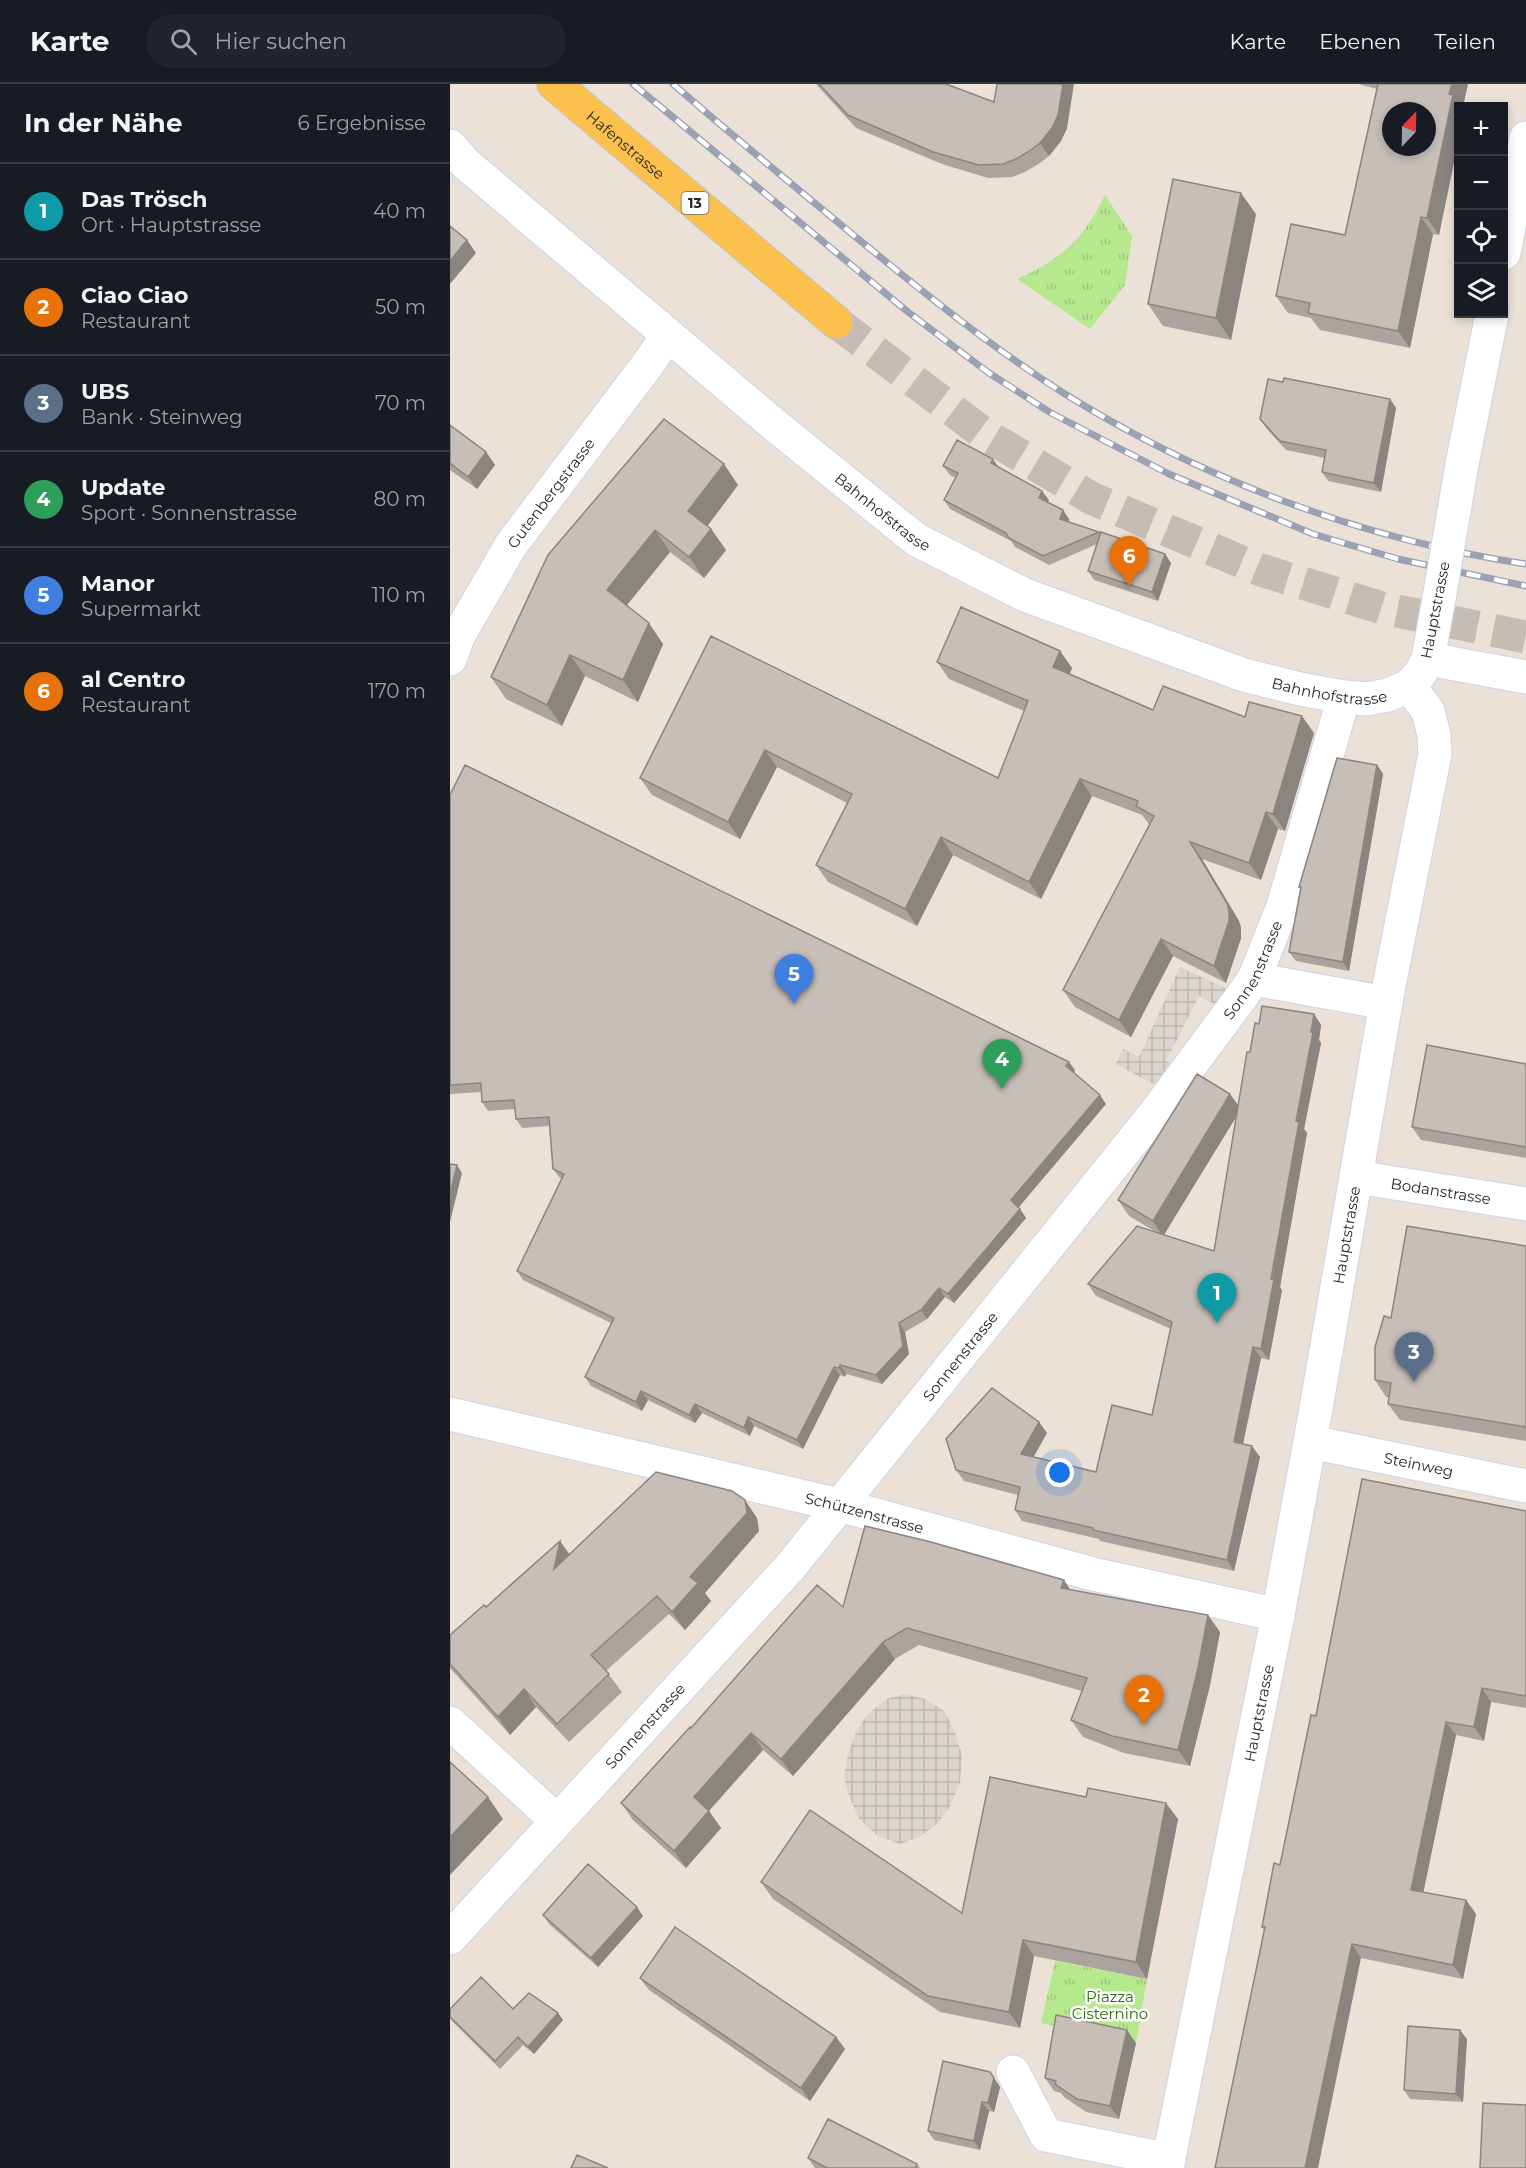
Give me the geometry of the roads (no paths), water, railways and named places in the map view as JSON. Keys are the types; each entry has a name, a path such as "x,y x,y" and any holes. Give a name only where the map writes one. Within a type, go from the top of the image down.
{"main road":[{"name":"Hafenstrasse","path":"554,84 836,322"}],"street":[{"path":"1508,228 1526,138"},
{"name":"Bahnhofstrasse","path":"450,146 466,164 668,336 917,540 1025,595 1244,675 1300,689 1367,699 1409,686"},
{"name":"Hauptstrasse","path":"1168,2164 1311,1442 1386,1003 1435,754 1434,735 1428,711 1409,686 1420,674 1428,659 1490,318"},
{"name":"Gutenbergstrasse","path":"450,659 459,636 511,545 668,336"},
{"path":"1428,659 1526,677"},
{"name":"Sonnenstrasse","path":"450,1938 791,1566 1156,1112 1254,979 1283,906 1344,697"},
{"path":"1254,979 1386,1003"},
{"name":"Bodanstrasse","path":"1356,1177 1526,1204"},
{"name":"Schützenstrasse","path":"450,1414 839,1505 1093,1574 1278,1615"},
{"name":"Steinweg","path":"1311,1442 1526,1486"},
{"path":"450,1723 557,1821"},
{"path":"1013,2072 1046,2135 1168,2164"}],"tunnel":[{"path":"836,322 983,433 1091,498 1261,570 1382,608 1526,637"}],"railway":[{"path":"633,84 908,312 989,373 1051,413 1169,474 1313,534 1398,559 1526,586"},
{"path":"673,84 958,319 1065,394 1118,425 1229,479 1287,502 1405,539 1526,564"}],"place":[{"name":"al Centro","path":"1129,586"},
{"name":"Manor","path":"794,1004"},
{"name":"Update","path":"1002,1089"},
{"name":"Das Trösch","path":"1217,1323"},
{"name":"UBS","path":"1414,1382"},
{"name":"Ciao Ciao","path":"1144,1725"}],"park label":[{"name":"Piazza Cisternino","path":"1110,2004"}]}
